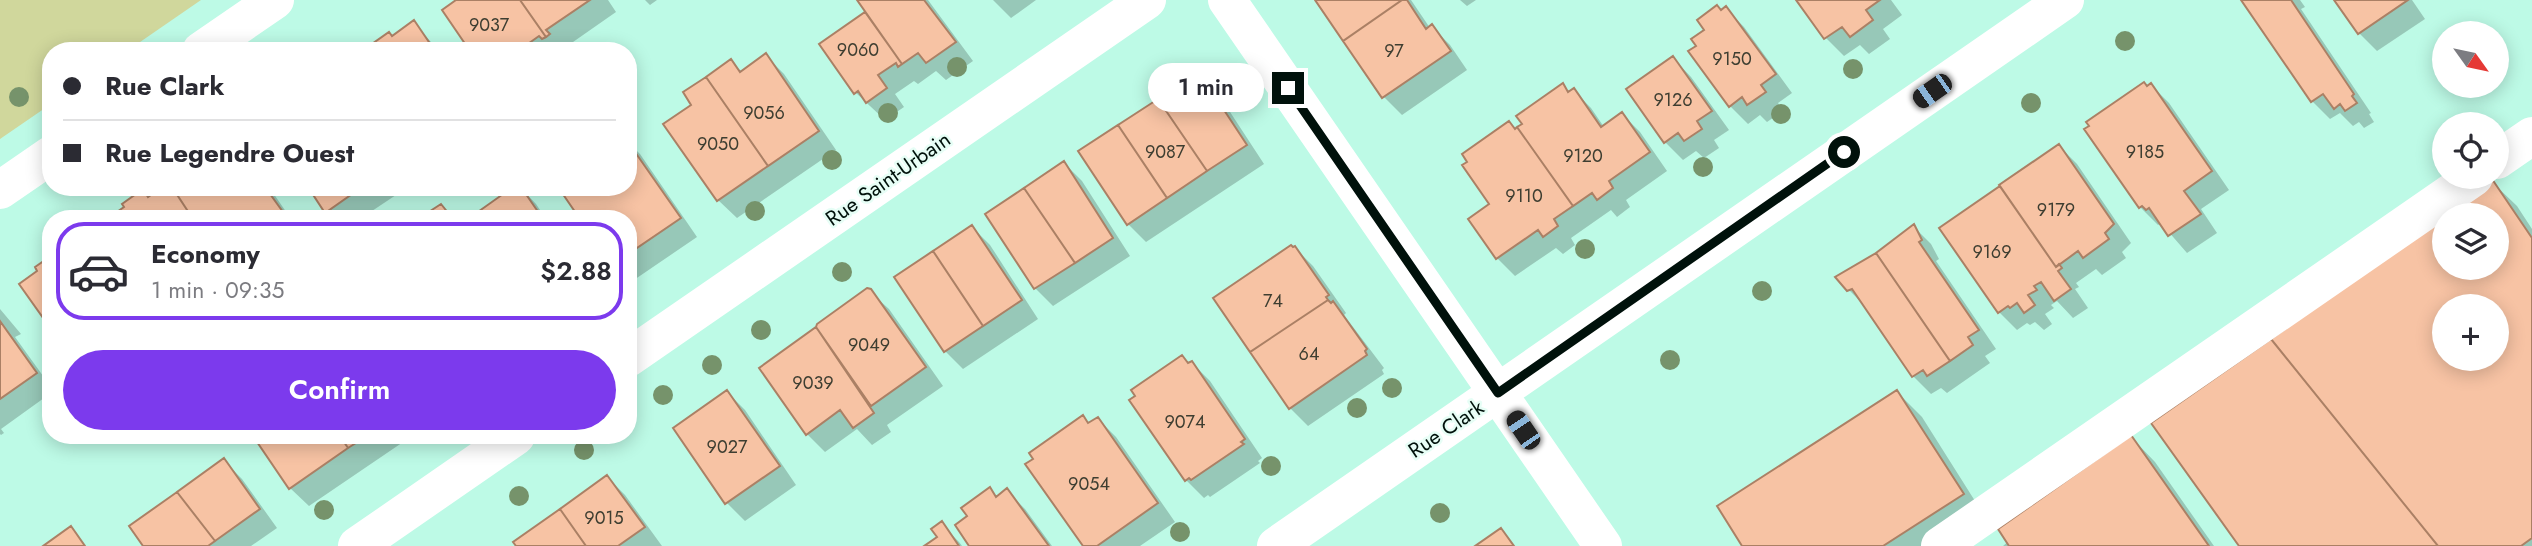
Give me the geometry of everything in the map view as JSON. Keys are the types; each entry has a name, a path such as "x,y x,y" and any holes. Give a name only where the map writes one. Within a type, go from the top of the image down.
{"street":[{"path":"214,42 275,0"},
{"name":"Rue Saint-Urbain","path":"637,352 1147,0"},
{"path":"1227,0 1603,546"},
{"name":"Rue Clark","path":"1276,546 2065,0"},
{"path":"2509,152 2532,136"},
{"path":"0,190 42,161"},
{"path":"1940,546 2457,189"},
{"path":"357,546 504,444"}],"green space":[{"path":"0,0 201,0 140,42 42,42 42,110 0,139"}],"building":[{"path":"456,0 520,0 546,37 542,39 539,36 531,42 464,42 442,10"},
{"path":"520,0 590,0 546,30 550,34 546,37"},
{"path":"857,0 924,0 956,42 926,63 918,53 902,64"},
{"path":"1315,0 1402,0 1343,41"},
{"path":"1402,0 1407,0 1426,29 1432,24 1451,51 1382,98 1343,41"},
{"path":"1796,0 1880,0 1866,10 1873,20 1850,37 1842,27 1824,39"},
{"path":"2241,0 2291,0 2354,94 2352,96 2357,103 2345,111 2340,104 2334,109 2323,94 2311,102"},
{"path":"2334,0 2408,0 2358,34"},
{"path":"1717,5 1721,10 1726,6 1776,74 1761,85 1766,92 1747,105 1742,97 1729,107 1688,51 1696,46 1691,39 1704,30 1697,20"},
{"path":"865,12 902,64 898,67 896,63 878,75 887,88 866,103 858,91 854,94 819,44"},
{"path":"414,20 429,42 375,42 389,32 392,36"},
{"path":"766,53 819,131 768,166 706,77 731,59 740,72"},
{"path":"1673,56 1712,111 1697,121 1702,129 1684,141 1678,133 1664,143 1626,89"},
{"path":"1199,72 1247,145 1207,171 1158,99"},
{"path":"706,77 768,166 717,201 663,124 691,105 683,92"},
{"path":"2144,82 2147,86 2151,83 2212,171 2184,191 2201,214 2168,236 2149,208 2139,208 2084,129 2089,126 2086,122"},
{"path":"1563,83 1568,92 1574,88 1601,127 1622,112 1650,152 1609,181 1613,188 1597,200 1592,193 1573,206 1517,127 1522,124 1516,116"},
{"path":"1158,99 1207,171 1167,198 1118,125"},
{"path":"1509,121 1515,129 1517,127 1573,206 1554,219 1558,226 1543,237 1538,230 1496,259 1468,219 1489,204 1462,165 1467,162 1462,154"},
{"path":"1118,125 1167,198 1127,225 1078,151"},
{"path":"2059,144 2114,224 2105,233 2109,239 2083,258 2078,251 2056,267 1999,185"},
{"path":"637,155 681,218 637,248 637,210 574,210 564,196 637,196"},
{"path":"1064,161 1113,238 1075,263 1024,188"},
{"path":"2000,186 2056,267 2059,264 2062,268 2058,271 2071,289 2054,301 2041,282 2034,286 2037,290 2028,295 2035,305 2024,313 2017,303 1998,313 1939,228"},
{"path":"1024,188 1075,263 1034,289 985,214"},
{"path":"2478,189 2499,189 2508,203 2459,203"},
{"path":"133,196 178,196 187,210 120,210 124,207 122,204"},
{"path":"178,196 271,196 282,210 187,210"},
{"path":"314,196 349,196 329,210 323,210"},
{"path":"500,196 527,196 537,210 481,210"},
{"path":"441,204 446,210 432,210"},
{"path":"2509,204 2532,238 2532,538 2521,546 2438,546 2271,339 2432,222 2432,280 2509,280"},
{"path":"1914,224 1922,240 1919,242 1979,330 1968,337 1973,345 1950,361 1876,253"},
{"path":"972,225 1022,300 983,326 933,251"},
{"path":"1291,245 1295,246 1329,295 1326,297 1328,300 1250,352 1213,298"},
{"path":"933,251 983,326 944,352 894,277"},
{"path":"1876,253 1950,361 1927,376 1923,370 1912,377 1852,289 1847,291 1835,277"},
{"path":"42,262 42,316 19,284 37,271 35,267"},
{"path":"867,288 871,289 926,367 871,406 816,327"},
{"path":"1328,300 1331,303 1333,301 1367,349 1367,355 1289,409 1250,352"},
{"path":"0,321 37,373 0,399"},
{"path":"816,327 874,413 853,428 840,410 806,435 759,368"},
{"path":"2271,339 2438,546 2239,546 2151,423"},
{"path":"1182,355 1188,363 1192,361 1245,439 1241,442 1244,444 1191,480 1189,478 1185,481 1129,400 1135,396 1131,390"},
{"path":"727,390 780,466 725,504 673,428"},
{"path":"1897,390 1964,494 1883,546 1742,546 1717,506"},
{"path":"1083,415 1088,423 1098,417 1158,503 1097,546 1083,546 1025,464 1033,459 1029,453"},
{"path":"2131,435 2209,546 2009,546 1998,529"},
{"path":"258,444 345,444 348,448 289,489"},
{"path":"224,458 260,509 215,541 177,492"},
{"path":"607,475 645,527 618,546 586,546 560,509"},
{"path":"990,487 996,497 1007,488 1049,546 969,546 955,525 967,516 961,508"},
{"path":"177,492 215,541 208,546 143,546 129,526"},
{"path":"560,509 586,546 516,546 513,542"},
{"path":"942,521 959,546 924,546 937,537 931,529"},
{"path":"71,526 85,546 43,546"},
{"path":"1501,528 1514,546 1475,546"}],"route":[{"path":"1288,88 1498,393 1844,152"}]}
